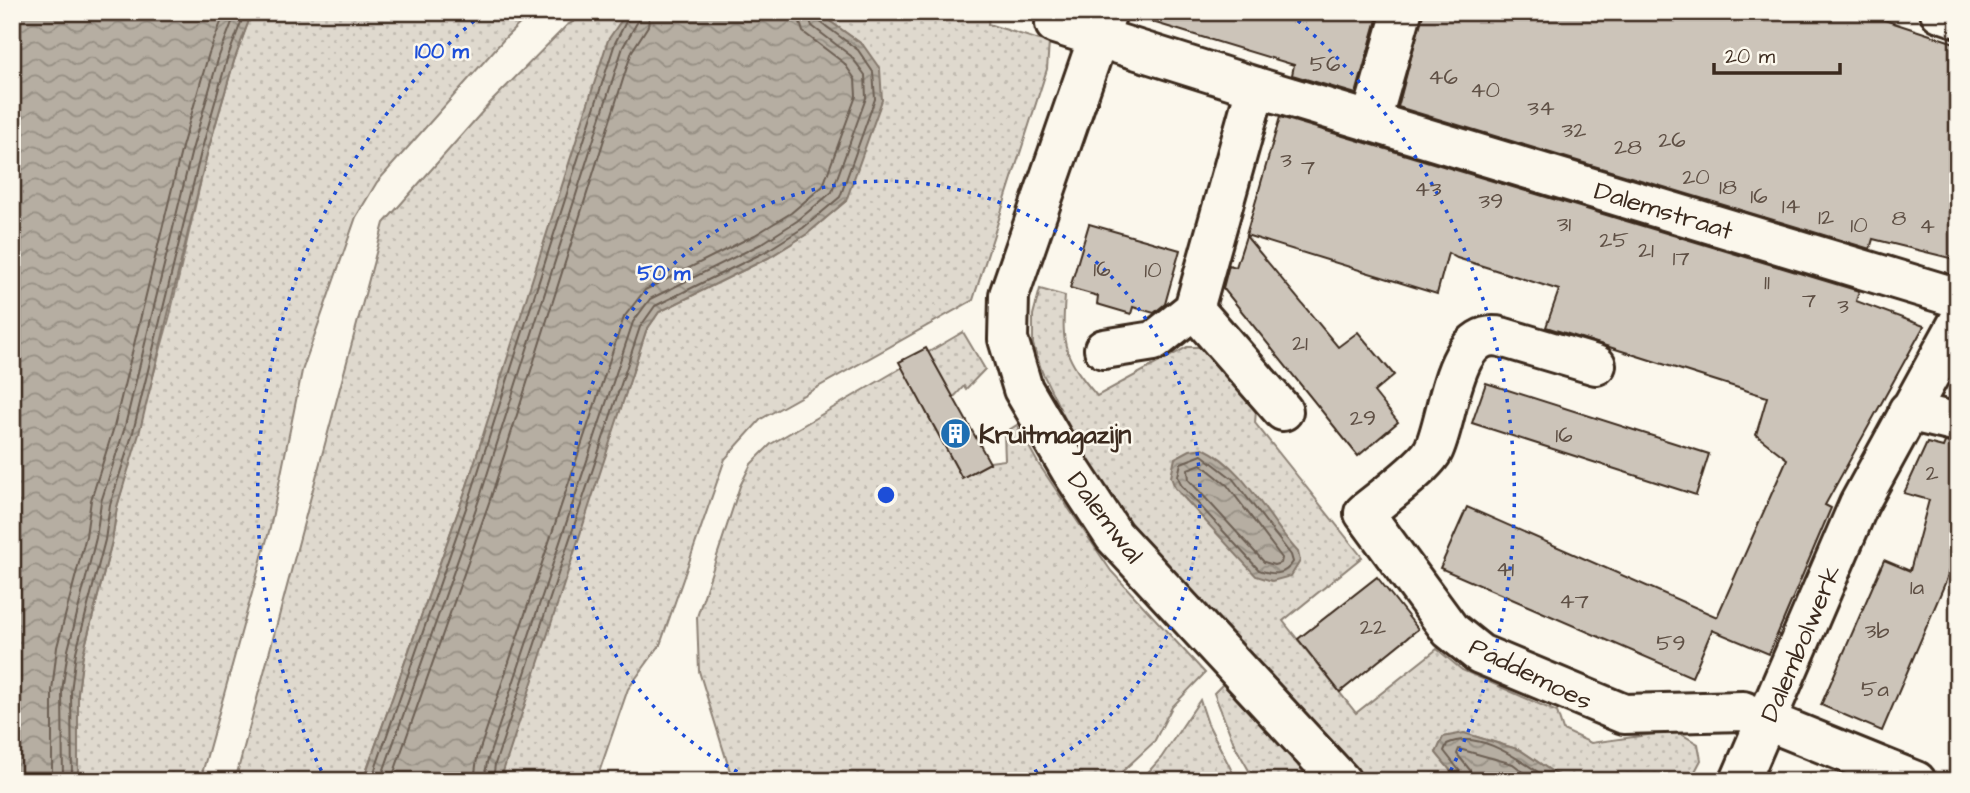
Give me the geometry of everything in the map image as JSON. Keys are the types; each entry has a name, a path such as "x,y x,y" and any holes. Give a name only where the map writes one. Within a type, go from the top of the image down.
{"street":[{"path":"1371,121 1402,12"},
{"path":"1940,12 1958,18"},
{"name":"Dalemstraat","path":"1055,24 1104,25 1256,87 1958,298"},
{"name":"Dalemwal","path":"1104,25 1009,295 1008,339 1014,364 1034,411 1114,536 1341,781"},
{"path":"1104,349 1154,341 1194,309 1256,87"},
{"path":"1194,309 1283,411"},
{"name":"Dalembolwerk","path":"1740,781 1859,504 1958,323"},
{"name":"Paddemoes","path":"1597,366 1502,337 1493,335 1479,338 1464,356 1432,453 1364,513 1450,630 1480,654 1624,714 1743,711 1916,781"},
{"path":"1908,411 1958,423"}],"shaded area":[{"path":"252,12 532,12 505,38 377,182 356,217 302,371 270,528 200,781 78,781 78,692 83,654 112,541 117,507 170,315 207,154 234,61"},
{"path":"591,12 627,12 623,16 466,489 363,781 235,781 384,223 491,102 567,25"},
{"path":"817,12 969,12 989,18 988,24 1049,43 1047,69 973,300 761,419 725,459 660,645 628,689 596,781 500,781 502,767 646,331 659,312 768,258 807,234 846,201 863,45"},
{"path":"1040,289 1065,296 1064,328 1067,350 1071,361 1097,396 1187,347 1213,347 1257,398 1255,423 1362,557 1283,621 1356,713 1437,649 1462,670 1557,712 1563,730 1591,743 1676,731 1698,744 1701,760 1690,781 1566,781 1520,750 1464,733 1436,752 1459,781 1364,781 1181,586 1119,513 1091,472 1042,372 1033,344 1033,315"},
{"path":"963,332 985,369 966,389 964,386 954,397 926,412 962,478 990,462 1005,460 1004,433 1017,425 1038,463 1111,571 1205,673 1172,707 1154,742 1112,781 733,781 699,671 697,617 740,486 751,464 771,444"},
{"path":"1223,684 1315,781 1255,781 1235,746 1214,693"},
{"path":"1200,700 1208,724 1237,781 1140,781 1161,758"}],"water":[{"path":"12,12 252,12 234,61 207,154 139,434 117,507 112,541 83,654 78,692 78,781 12,781"},
{"path":"627,12 817,12 863,45 880,69 882,100 846,201 807,234 768,258 659,312 646,331 500,781 363,781 466,489 608,40"},
{"path":"1203,448 1232,468 1244,481 1298,552 1300,561 1291,576 1272,581 1256,576 1175,488 1171,477 1175,458 1190,450"},
{"path":"1464,733 1520,750 1566,781 1459,781 1436,753 1443,737"}],"building":[{"path":"1151,12 1379,12 1356,94 1292,75 1294,65 1149,21"},
{"path":"1423,12 1860,12 1958,44 1958,260 1873,239 1870,249 1398,107"},
{"path":"1280,117 1859,291 1856,301 1924,326 1825,505 1831,508 1769,654 1712,630 1692,677 1440,568 1467,507 1717,617 1787,459 1756,435 1767,397 1546,327 1559,290 1448,253 1437,294 1246,235"},
{"path":"1089,224 1180,250 1165,304 1154,313 1133,307 1131,314 1097,304 1098,296 1070,288"},
{"path":"1246,236 1338,347 1358,332 1394,375 1374,392 1398,422 1358,456 1223,288 1229,265 1236,267"},
{"path":"926,348 990,463 962,478 899,362"},
{"path":"1486,383 1709,454 1696,495 1472,423"},
{"path":"1945,442 1958,444 1958,537 1946,581 1882,731 1821,705 1884,560 1910,571 1929,500 1904,493 1927,443 1943,447"},
{"path":"1377,577 1418,629 1340,692 1298,639"}],"place":[{"name":"Kruitmagazijn","path":"956,434"}]}
